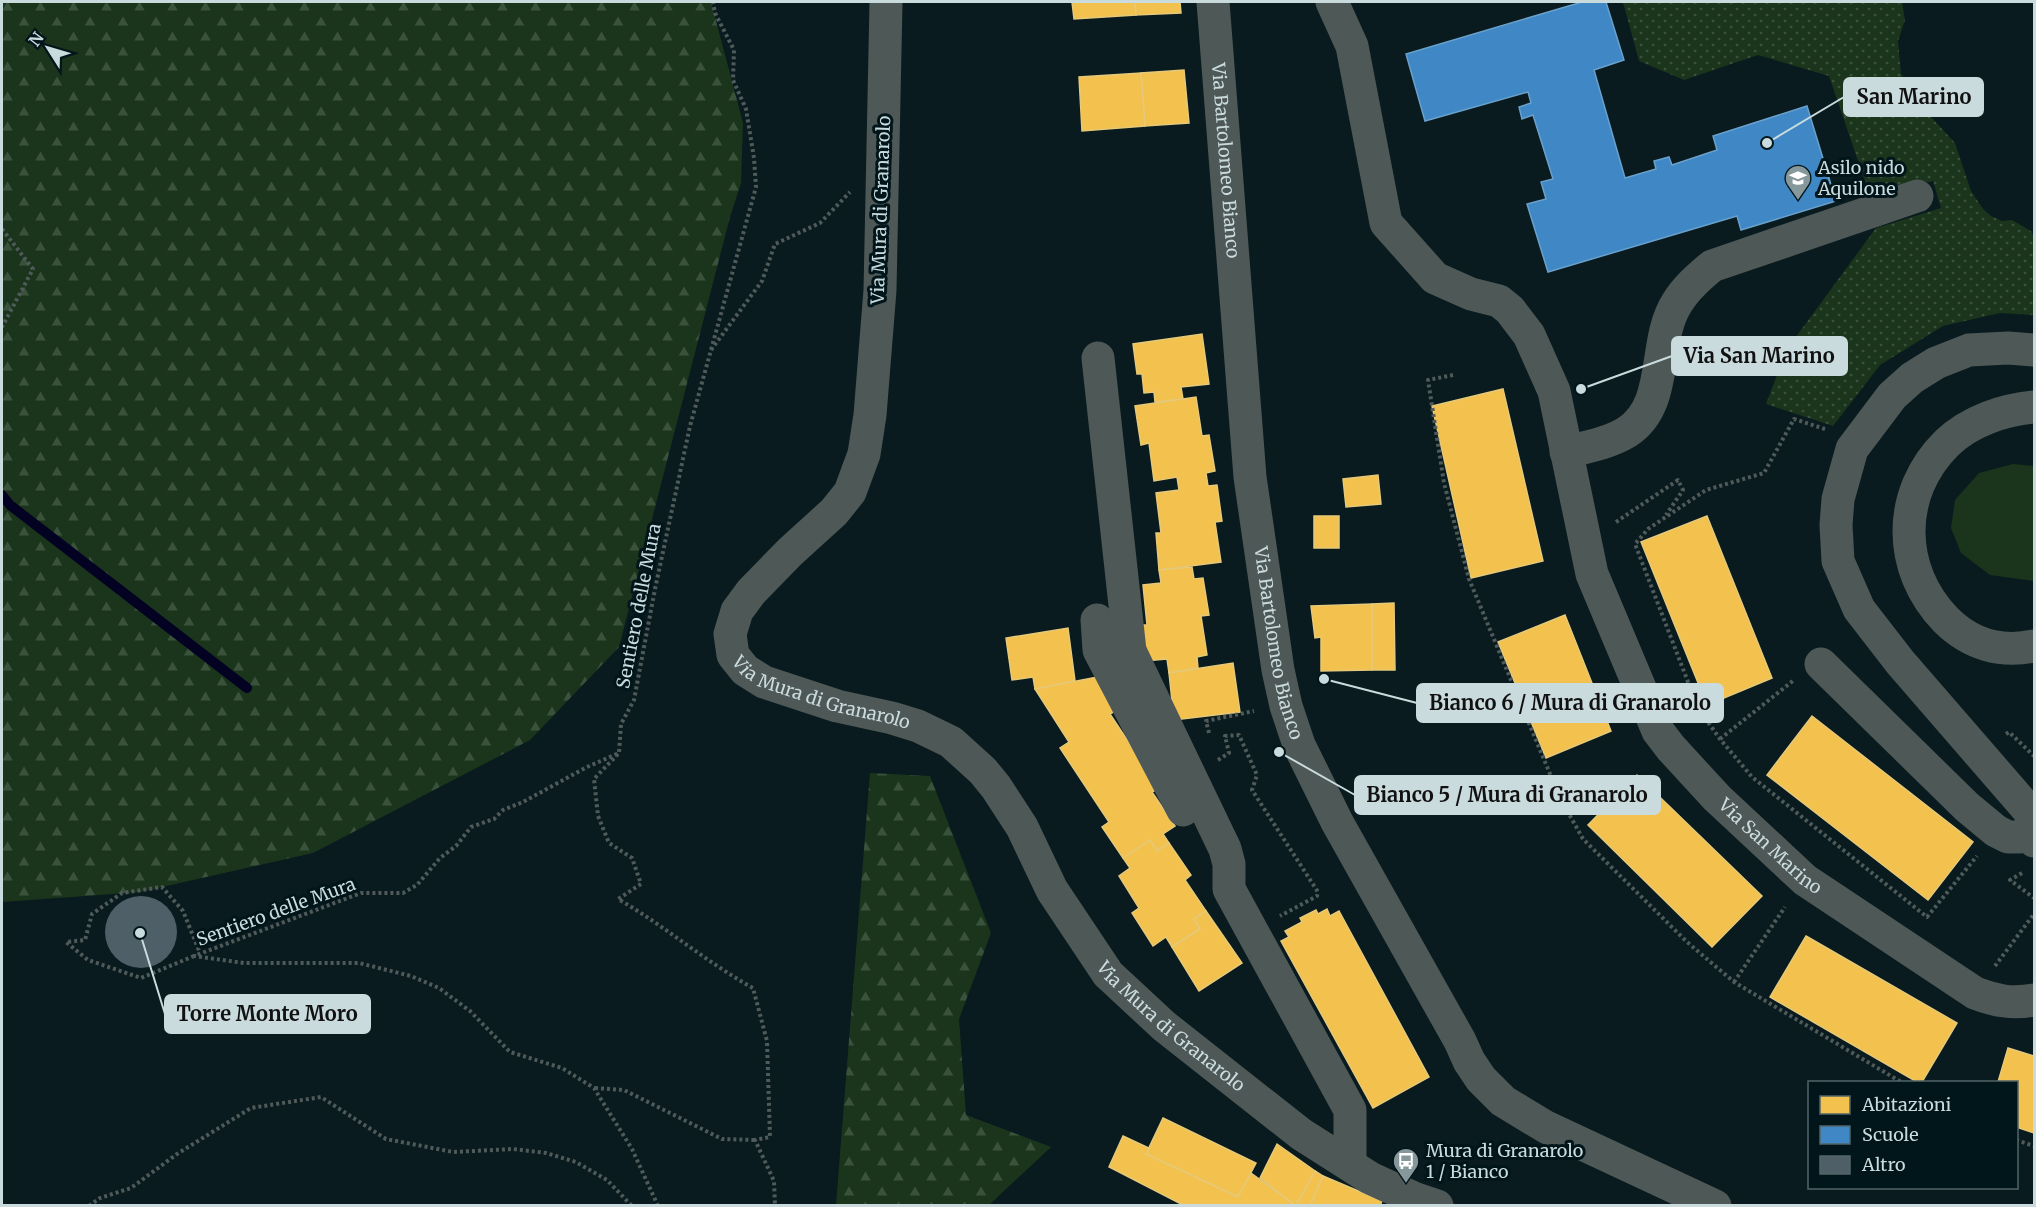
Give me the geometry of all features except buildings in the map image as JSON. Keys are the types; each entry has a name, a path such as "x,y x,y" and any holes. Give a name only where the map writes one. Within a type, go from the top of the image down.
{"street":[{"name":"Via Mura di Granarolo","path":"886,2 880,290 870,415 864,454 850,492 834,512 774,568 751,592 737,612 730,634 733,655 745,670 764,682 837,706 918,726 951,742 983,771 996,787 1022,827 1052,890 1108,974 1164,1026 1301,1134 1370,1178 1437,1206"},
{"name":"Via Bartolomeo Bianco","path":"1213,2 1250,477 1278,669 1286,706 1299,745 1337,822 1481,1079 1503,1101 1546,1127 1715,1206"},
{"name":"Via San Marino","path":"1332,2 1352,46 1386,223 1436,278 1471,294 1499,301 1519,320 1529,335 1554,391 1592,574 1658,731 1717,798 1805,880 1975,993 1998,1001 2021,1003 2034,1000"},
{"path":"1566,452 1606,442 1628,431 1641,419 1652,401 1656,388 1661,351 1676,303 1692,283 1712,266 1917,196"},
{"path":"1808,671 1996,831 2008,837 2020,837 2031,844 2030,812 1900,662 1858,609 1838,561 1836,525 1840,490 1852,449 1892,396 1911,378 1936,363 1969,350 2008,348 2034,350"},
{"path":"1098,358 1130,651 1198,764 1229,864 1229,889"},
{"path":"2034,407 2007,411 1985,419 1965,429 1948,442 1934,457 1924,474 1910,511 1908,531 1913,565 1919,582 1927,597 1950,624 1977,643 2006,649 2034,646"},
{"path":"1097,620 1100,650 1180,805 1229,889 1350,1110 1350,1164"}],"path":[{"name":"Sentiero delle Mura","path":"194,956 361,893 404,892 417,885 440,858 456,846 471,827 494,819 503,810 523,802 586,767 620,753 621,724 634,700 690,426 756,187 746,109 733,80 734,50 715,14 713,2"},
{"path":"709,353 762,281 775,244 820,223 842,198"},
{"path":"2,229 33,269 2,327"},
{"path":"1453,375 1428,380 1444,483 1469,579 1560,798 1583,838 1687,942 1734,982 1898,1081"},
{"path":"1835,432 1794,419 1764,473 1706,490 1648,529 1635,544 1698,708 1752,777 1927,917 1996,831"},
{"path":"1583,537 1604,530 1678,480 1683,490 1663,519"},
{"path":"1720,739 1808,671"},
{"path":"1198,764 1212,750 1206,721 1254,710 1258,722"},
{"path":"1198,764 1229,753 1226,736 1239,735 1257,775 1252,790 1318,892 1317,896 1272,920"},
{"path":"594,1088 624,1090 722,1139 754,1140 770,1137 767,1041 753,988 729,975 644,913 618,899 641,884 633,858 609,843 598,816 594,779 620,753"},
{"path":"2031,844 2010,880 2034,898"},
{"path":"194,956 141,978 88,960 66,942 85,940 92,914 122,893 162,887 183,910 200,953"},
{"path":"1975,993 2034,914"},
{"path":"1734,982 1779,915"},
{"name":"Sentiero delle Mura","path":"194,956 244,963 359,963 411,976 439,988 470,1011 510,1052 562,1068 594,1088 632,1149 658,1206"},
{"path":"89,1206 100,1198 131,1188 196,1141 251,1108 321,1097 386,1139 453,1152 513,1149 546,1153 576,1162 607,1180 632,1206"},
{"path":"754,1140 774,1181 775,1206"},
{"path":"2018,1141 2034,1146"}],"green space":[{"path":"2,2 711,2 743,123 741,183 730,217 619,647 530,740 313,853 140,892 2,902"},
{"path":"1623,2 1902,2 1905,20 1898,41 1901,74 1908,82 1918,103 1955,143 1971,191 1983,209 2002,221 2012,220 2031,231 2034,237 2034,315 2000,313 1943,326 1880,365 1833,426 1766,404 1787,349 1876,228 1941,208 1933,181 1870,196 1829,76 1758,55 1684,80 1639,61"},
{"path":"2013,464 2034,466 2034,581 1990,575 1961,553 1951,528 1955,500 1979,473"},
{"path":"870,773 930,776 991,933 959,1019 966,1115 1051,1147 989,1205 836,1205"}],"waterway":[{"path":"2,495 10,505 247,688"}],"place":[{"name":"San Marino","path":"1767,143"},
{"name":"Asilo nido Aquilone","path":"1798,201"},
{"name":"Via San Marino","path":"1581,389"},
{"name":"Bianco 6 / Mura di Granarolo","path":"1324,679"},
{"name":"Bianco 5 / Mura di Granarolo","path":"1279,752"},
{"name":"Torre Monte Moro","path":"140,933"},
{"name":"Mura di Granarolo 1 / Bianco","path":"1406,1184"}]}
